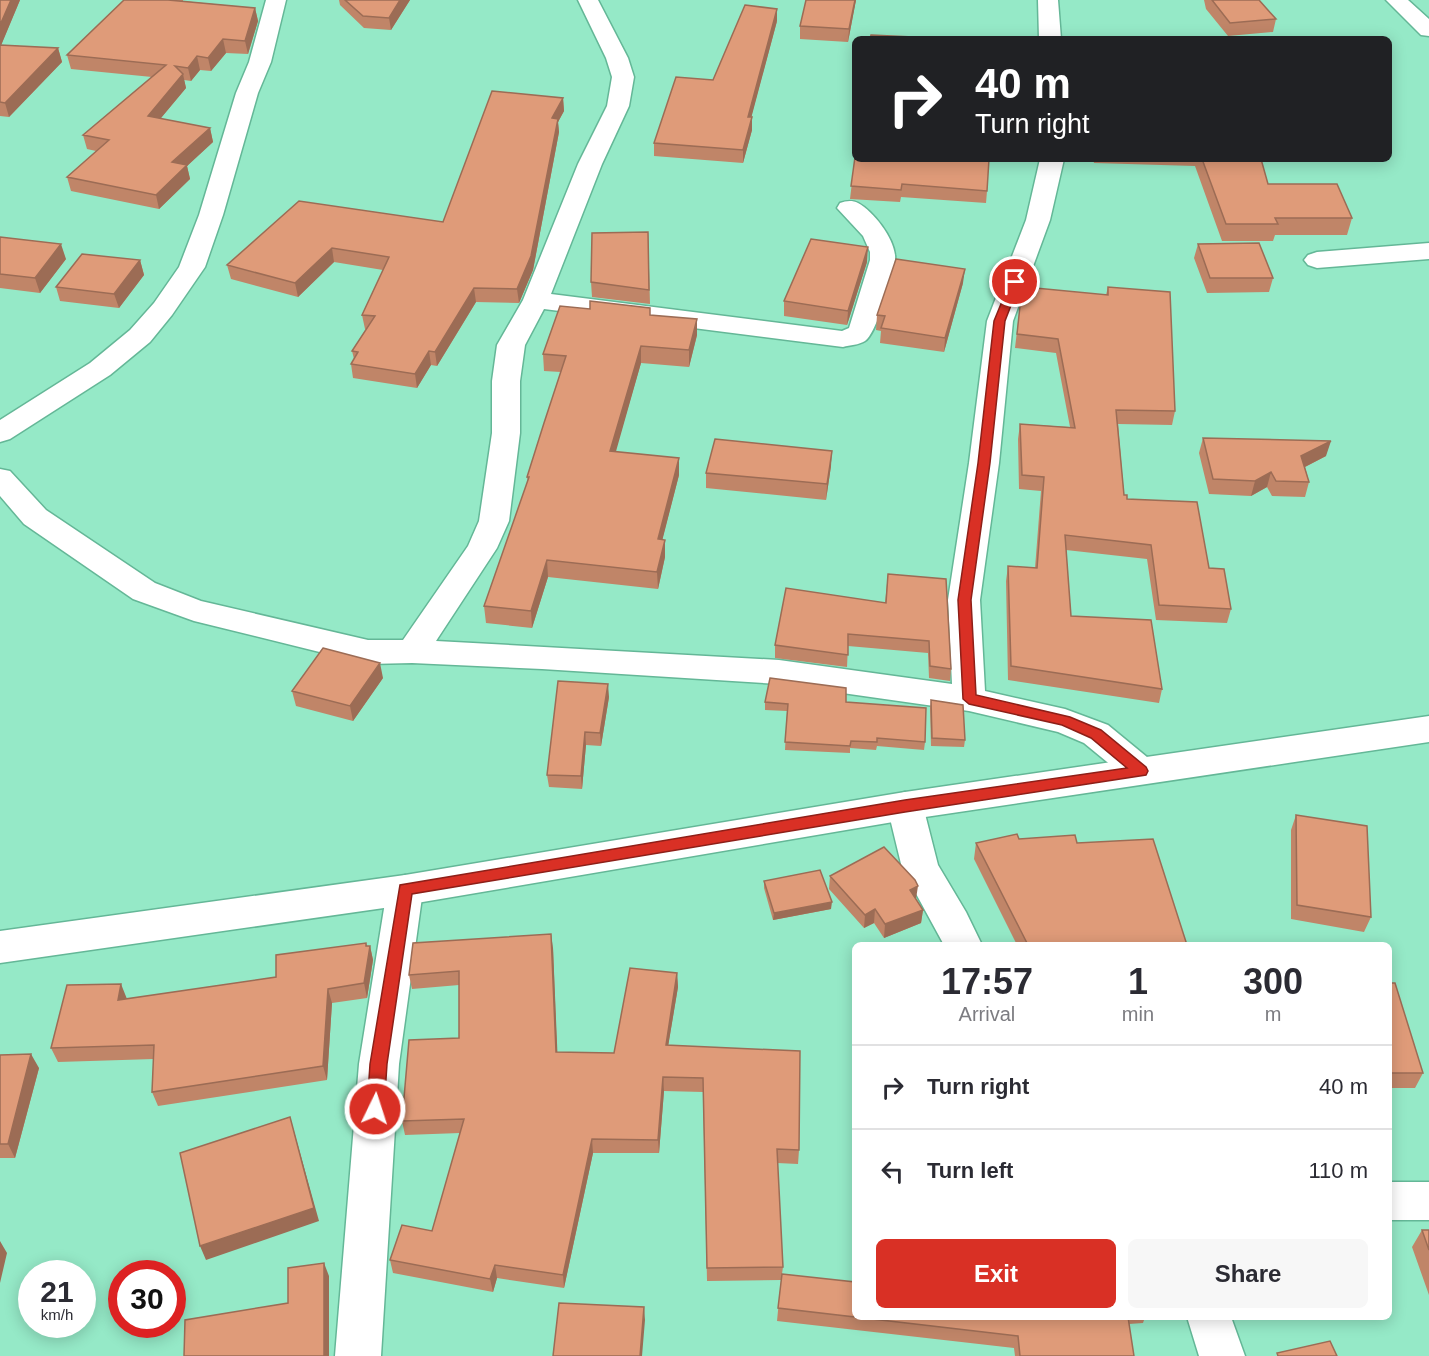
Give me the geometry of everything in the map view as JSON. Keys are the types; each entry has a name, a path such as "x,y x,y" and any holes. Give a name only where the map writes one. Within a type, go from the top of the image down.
{"street":[{"path":"0,433 100,369 140,336 163,309 192,267 211,216 247,93 260,62 276,0"},
{"path":"412,651 482,548 494,521 506,434 506,381 511,345 536,300 590,164 618,106 623,77 617,58 588,0"},
{"path":"1048,0 1050,36"},
{"path":"1396,0 1429,30"},
{"path":"969,699 964,600 984,463 1000,321 1038,220 1051,162"},
{"path":"536,300 843,339 857,335 862,328 883,260 883,250 873,233 849,208"},
{"path":"1317,260 1429,251"},
{"path":"0,478 35,517 144,591 194,610 368,652 412,651 779,672 969,699 1065,721 1096,734 1141,771"},
{"path":"0,947 405,890 905,806 1429,729"},
{"path":"905,806 920,868 962,942"},
{"path":"358,1356 379,1064 405,890"},
{"path":"1392,1201 1429,1201"},
{"path":"1210,1320 1222,1356"}],"building":[{"path":"0,0 11,0 0,25"},
{"path":"124,0 168,0 255,8 245,41 223,39 208,58 197,56 188,68 175,66 183,74 148,116 210,128 172,162 187,165 156,195 67,177 109,140 83,135 166,65 67,55"},
{"path":"345,0 400,0 389,18 363,16"},
{"path":"806,0 855,0 849,29 800,26"},
{"path":"1212,0 1259,0 1276,19 1230,23"},
{"path":"745,5 777,9 748,117 752,117 743,150 654,143 676,77 713,80"},
{"path":"0,45 58,48 5,103 0,102"},
{"path":"492,91 563,98 552,118 558,119 531,256 517,289 474,288 435,352 429,351 415,374 351,364 358,352 352,351 375,316 362,315 389,257 332,248 295,283 227,265 299,201 443,222"},
{"path":"854,162 989,162 987,191 902,184 901,190 851,186"},
{"path":"1203,162 1262,162 1268,184 1337,184 1352,218 1275,218 1278,224 1226,224"},
{"path":"648,232 649,290 591,282 592,233"},
{"path":"0,237 61,244 35,278 0,274"},
{"path":"811,239 868,247 848,311 784,301"},
{"path":"1259,243 1273,278 1210,278 1198,244"},
{"path":"82,254 140,260 114,294 56,287"},
{"path":"896,259 965,269 945,338 881,328 885,316 877,315"},
{"path":"1025,287 1108,295 1108,287 1170,292 1175,411 1116,410 1124,495 1127,495 1127,499 1197,502 1209,568 1224,569 1231,609 1159,605 1151,545 1065,535 1071,616 1151,620 1162,689 1011,666 1008,566 1037,568 1044,477 1022,475 1020,424 1075,428 1058,339 1017,334 1021,297"},
{"path":"590,301 650,308 650,315 697,319 689,350 641,346 610,451 679,458 658,539 665,540 657,572 547,560 531,611 484,606 529,477 527,477 566,356 543,354 560,306 590,309"},
{"path":"1203,438 1331,441 1301,456 1309,482 1276,481 1271,472 1255,481 1213,479"},
{"path":"715,439 832,451 827,484 706,473"},
{"path":"888,574 946,579 951,669 930,666 929,641 848,634 848,655 775,645 786,588 886,603"},
{"path":"323,648 380,663 350,706 292,691"},
{"path":"770,678 846,688 846,702 926,708 925,742 877,738 877,742 851,741 850,746 785,742 788,704 765,702"},
{"path":"558,681 608,684 600,733 585,732 581,776 547,775"},
{"path":"931,700 963,705 965,740 932,738"},
{"path":"1296,815 1367,826 1371,917 1297,905"},
{"path":"1017,834 1019,839 1075,835 1077,843 1153,839 1186,942 1026,942 976,843"},
{"path":"884,847 915,880 918,886 910,890 923,910 885,924 875,909 865,915 830,876"},
{"path":"820,870 832,902 774,913 764,881"},
{"path":"551,934 556,1052 614,1053 630,968 677,973 666,1045 800,1051 799,1150 777,1149 783,1267 707,1268 703,1078 663,1077 658,1140 592,1139 563,1275 495,1265 490,1279 390,1260 402,1225 432,1231 464,1119 402,1121 409,1040 459,1038 459,971 409,975 413,943"},
{"path":"366,943 366,946 370,946 364,983 328,989 323,1066 152,1092 154,1045 51,1048 67,985 121,984 118,1000 276,977 276,955"},
{"path":"1392,983 1395,983 1423,1073 1392,1073"},
{"path":"31,1054 8,1144 0,1144 0,1055"},
{"path":"290,1117 314,1208 200,1246 180,1153"},
{"path":"1422,1230 1429,1230 1429,1250"},
{"path":"324,1263 324,1356 184,1356 186,1320 288,1303 288,1268"},
{"path":"782,1274 852,1282 852,1317 778,1308"},
{"path":"559,1303 644,1307 640,1356 553,1356"},
{"path":"881,1320 1128,1320 1134,1356 1020,1356 1018,1336"},
{"path":"1330,1341 1337,1356 1278,1356 1277,1353"}],"route":[{"path":"375,1109 379,1064 405,890 905,806 1141,771 1096,734 1065,721 969,699 964,600 984,463 1000,321 1015,282"}]}
